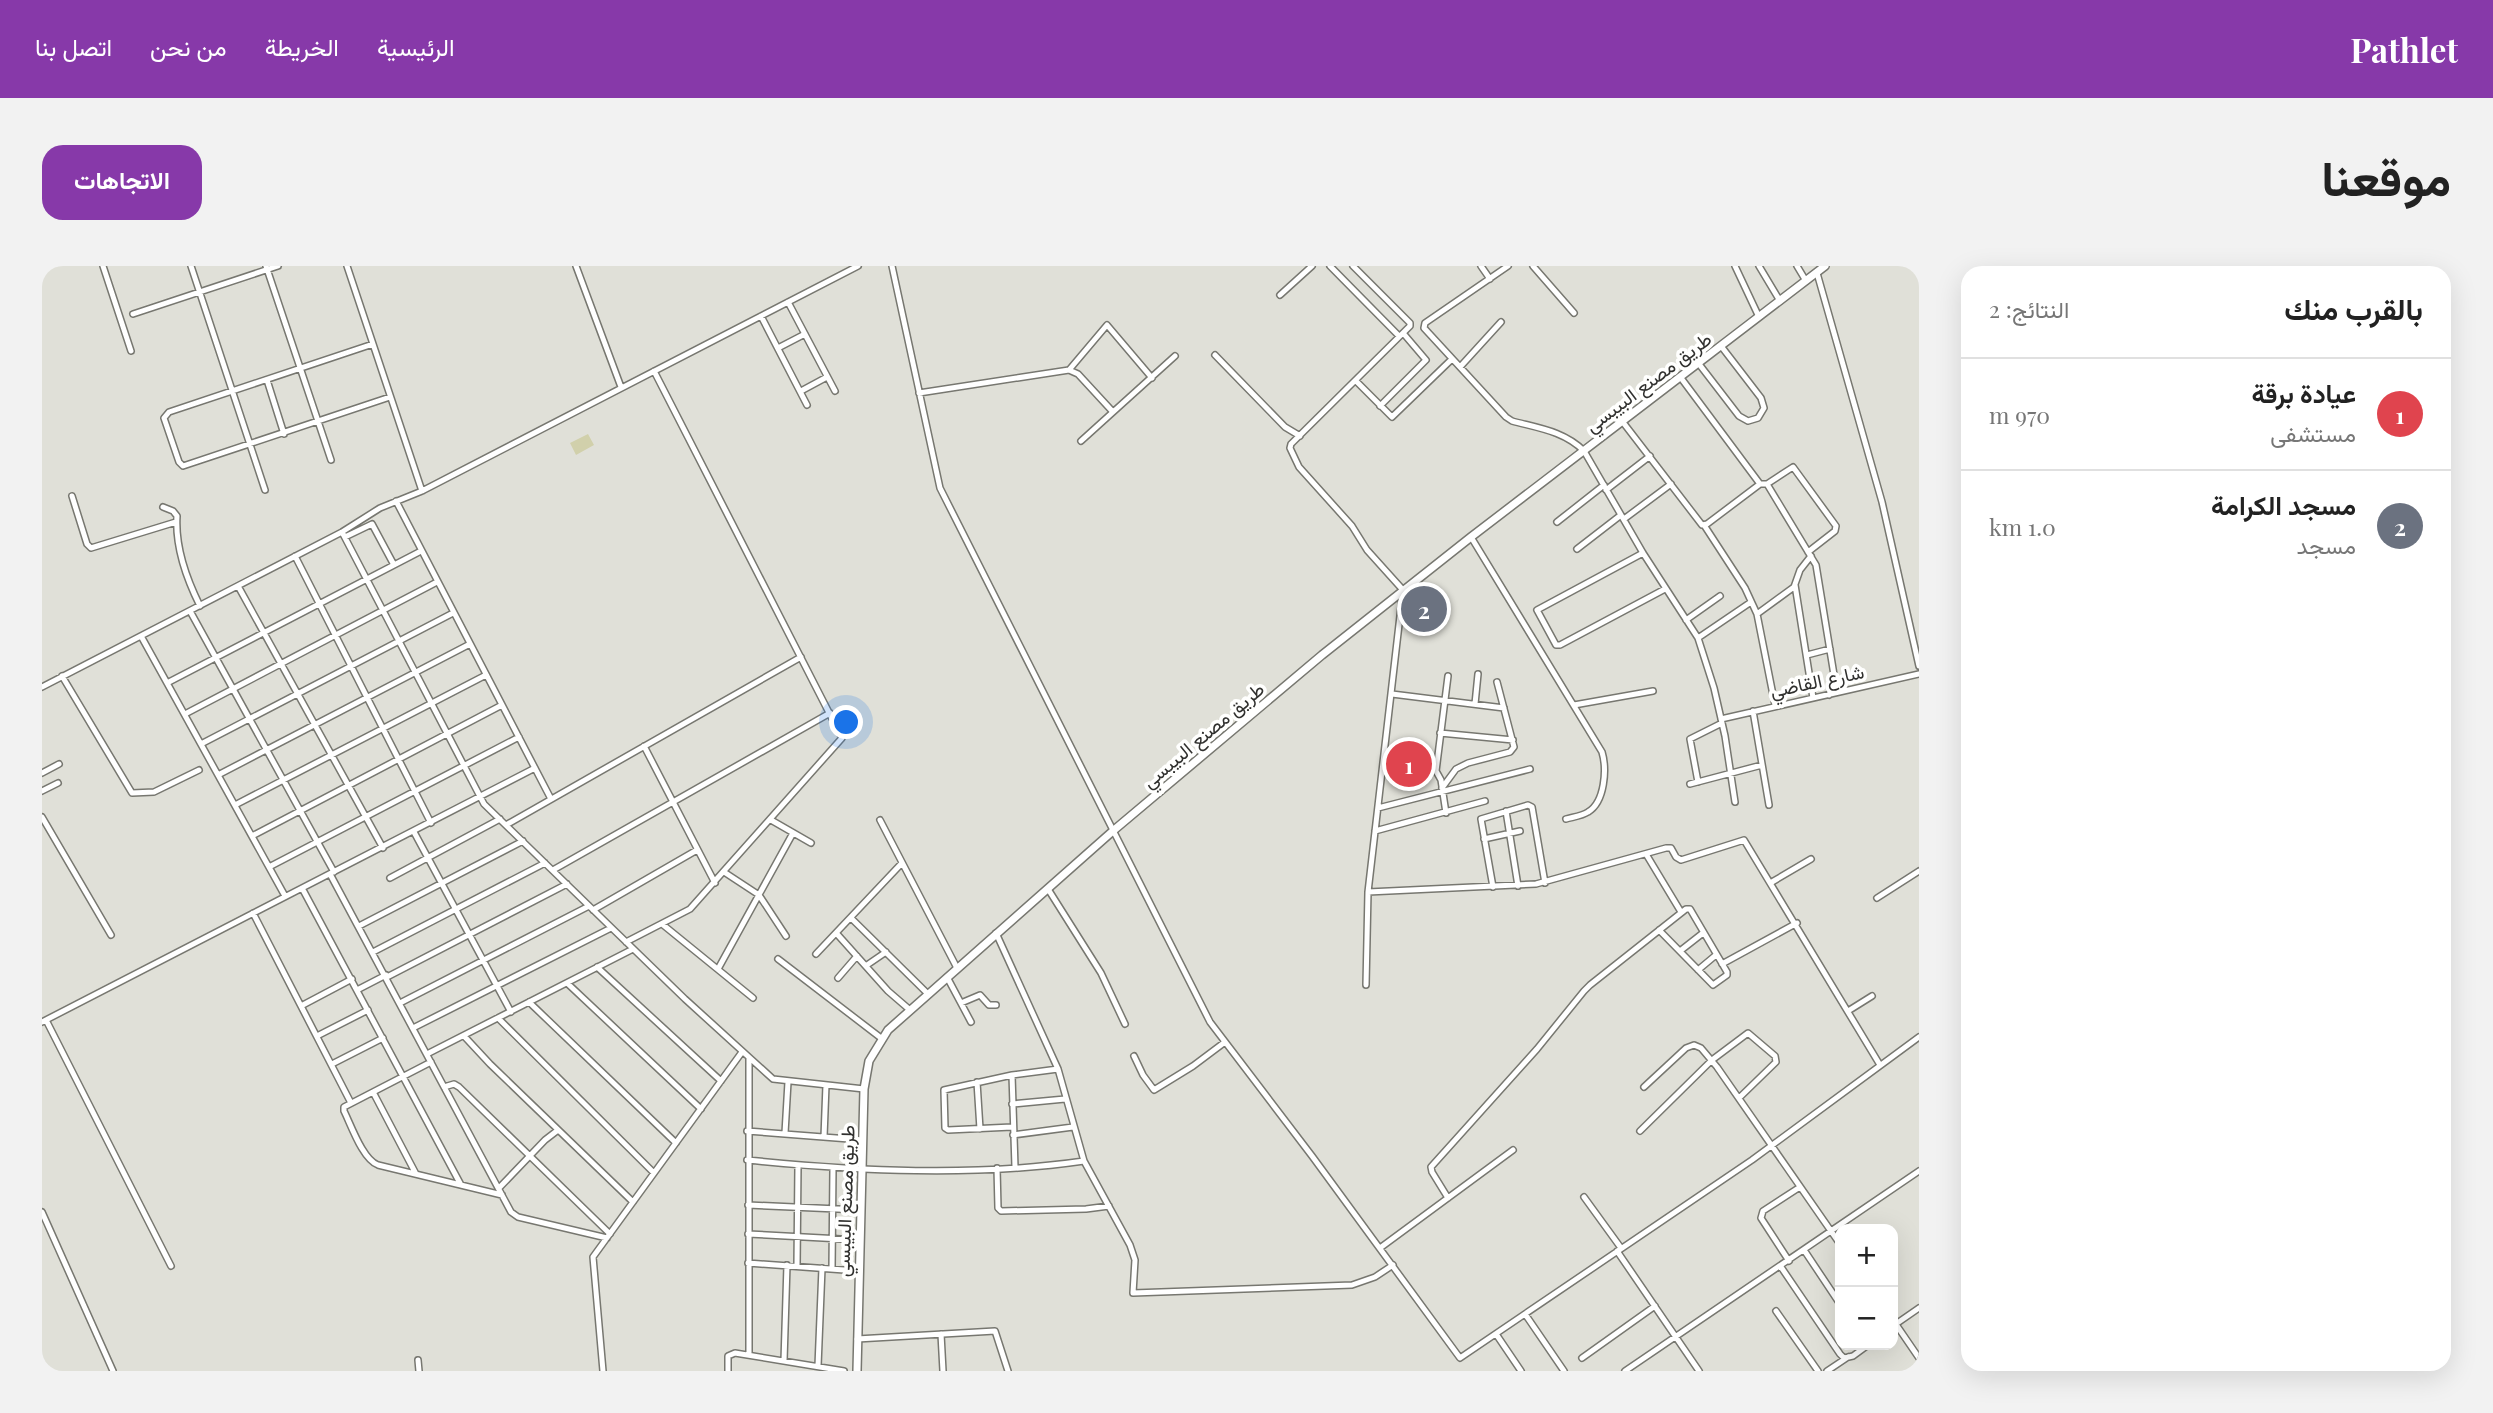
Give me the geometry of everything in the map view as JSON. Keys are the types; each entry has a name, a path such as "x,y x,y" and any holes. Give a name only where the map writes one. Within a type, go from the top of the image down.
{"main road":[{"name":"طريق مصنع البيبسي","path":"857,1371 864,1089 869,1061 881,1038 1114,830 1403,590 1825,266"}],"street":[{"path":"103,266 131,351"},
{"path":"191,266 265,490"},
{"path":"133,314 278,266"},
{"path":"347,266 422,491"},
{"path":"576,266 621,387"},
{"path":"343,534 380,508 422,491 858,266"},
{"path":"892,266 943,494 1210,1022 1460,1358 1771,1146 1919,1037"},
{"path":"1280,295 1312,266"},
{"path":"1330,266 1425,358 1419,368 1380,406"},
{"path":"1353,266 1410,326 1290,446 1299,467 1352,526 1367,550 1403,590 1368,892 1366,985"},
{"path":"1482,266 1490,279"},
{"path":"1508,266 1424,326 1506,417 1555,431 1584,451 1643,553 1698,638 1721,721 1735,802"},
{"path":"1534,266 1574,313"},
{"path":"1735,266 1759,317"},
{"path":"1759,266 1780,301"},
{"path":"1797,266 1806,281"},
{"path":"267,268 331,460"},
{"path":"1817,273 1882,502 1919,666"},
{"path":"788,302 835,391"},
{"path":"761,316 807,405"},
{"path":"1460,367 1502,322"},
{"path":"1069,370 1107,325 1152,378"},
{"path":"778,348 805,334"},
{"path":"373,344 166,413 164,418 179,462 183,466 250,446 390,397"},
{"path":"1699,364 1739,416 1748,421 1758,418 1764,408 1761,398 1721,346"},
{"path":"1215,355 1285,427 1300,436"},
{"path":"1082,441 1175,356"},
{"path":"1356,381 1380,406 1394,416 1452,359"},
{"path":"1419,368 1431,380"},
{"path":"919,393 1069,370 1078,374 1113,412"},
{"path":"626,942 690,909 842,740 654,371"},
{"path":"801,391 827,377"},
{"path":"1681,377 1760,484"},
{"path":"267,380 284,434"},
{"path":"1622,421 1704,525 1745,588 1758,614 1775,705"},
{"path":"1557,522 1650,456"},
{"path":"1704,525 1760,484 1767,485 1793,467 1836,526 1835,531 1809,554 1795,585 1814,698"},
{"path":"1577,549 1671,484"},
{"path":"1767,485 1817,569 1835,681 1829,695"},
{"path":"72,496 87,544 91,548 176,522"},
{"path":"396,501 551,799"},
{"path":"163,507 175,513 183,569 200,606"},
{"path":"42,687 295,556 343,534 372,524 394,565"},
{"path":"343,534 479,797 611,928 773,1079 864,1089"},
{"path":"1471,537 1600,748 1605,768 1595,807 1586,813 1566,819"},
{"path":"167,683 421,551"},
{"path":"1643,553 1537,610 1556,645 1665,589"},
{"path":"295,556 349,667 431,823"},
{"path":"185,715 438,582"},
{"path":"1758,614 1795,585"},
{"path":"238,586 383,848"},
{"path":"1686,620 1720,596"},
{"path":"1698,638 1751,602"},
{"path":"190,611 317,841 500,1192 516,1216 608,1236"},
{"path":"201,744 453,613"},
{"path":"141,636 285,896"},
{"path":"218,775 470,644"},
{"path":"1807,655 1830,649"},
{"path":"506,825 801,657"},
{"path":"1475,705 1478,674"},
{"name":"شارع القاضي","path":"1698,782 1690,739 1721,721 1775,705 1919,674"},
{"path":"235,805 486,675"},
{"path":"62,676 132,793 154,792 199,770"},
{"path":"1446,813 1441,777 1436,771 1448,676"},
{"path":"1442,790 1456,769 1513,750 1513,740 1497,682"},
{"path":"1574,705 1653,691"},
{"path":"1392,694 1504,708"},
{"path":"251,836 502,705"},
{"path":"1753,711 1769,805"},
{"path":"553,870 830,713"},
{"path":"1440,733 1513,740"},
{"path":"269,867 519,737"},
{"path":"644,746 715,883"},
{"path":"42,773 59,764"},
{"path":"1689,784 1762,765"},
{"path":"171,1266 44,1021 535,768"},
{"path":"1378,808 1530,769"},
{"path":"42,791 58,783"},
{"path":"1375,831 1485,801"},
{"path":"1493,887 1481,818 1528,805 1532,807 1545,883"},
{"path":"1506,811 1518,886"},
{"path":"42,817 111,935"},
{"path":"390,878 500,819"},
{"path":"771,820 811,844"},
{"path":"880,820 957,968"},
{"path":"1484,839 1520,831"},
{"path":"414,832 511,1012"},
{"path":"718,969 793,833"},
{"path":"1368,892 1545,883 1669,848 1681,860 1745,840 1880,1065"},
{"path":"359,926 523,841"},
{"path":"400,1003 591,908 697,850"},
{"path":"1646,854 1681,912"},
{"path":"1772,882 1811,859"},
{"path":"373,952 545,863"},
{"path":"816,954 902,863"},
{"path":"1877,898 1919,871"},
{"path":"724,873 759,895 786,936"},
{"path":"357,990 567,884"},
{"path":"302,887 461,1185"},
{"path":"1048,889 1101,973 1125,1024"},
{"path":"1448,1198 1431,1167 1537,1049 1584,991 1681,912 1690,909 1727,974 1715,985 1659,930"},
{"path":"253,914 351,1103"},
{"path":"850,918 928,994"},
{"path":"1722,964 1797,923"},
{"path":"662,924 753,998"},
{"path":"413,1028 611,928"},
{"path":"996,933 1058,1069 1084,1161 1125,1232 1135,1260 1133,1293 1352,1285 1363,1283 1393,1265"},
{"path":"1680,951 1703,933"},
{"path":"837,934 888,991 910,1010"},
{"path":"427,1054 633,948"},
{"path":"867,965 886,952"},
{"path":"1698,970 1716,955"},
{"path":"838,978 857,956"},
{"path":"778,959 881,1038"},
{"path":"597,967 721,1081"},
{"path":"947,977 971,1022"},
{"path":"301,1006 352,979"},
{"path":"567,983 701,1109"},
{"path":"961,1003 980,995 991,1006 996,1005"},
{"path":"1847,1010 1872,996"},
{"path":"529,1002 676,1143"},
{"path":"317,1036 368,1010"},
{"path":"498,1018 654,1173"},
{"path":"1640,1131 1712,1060 1748,1033 1776,1059 1774,1066 1739,1098"},
{"path":"464,1036 633,1202"},
{"path":"332,1065 383,1038"},
{"path":"1134,1056 1154,1090 1225,1042"},
{"path":"1644,1087 1690,1046 1696,1045 1712,1060 1835,1236"},
{"path":"603,1371 592,1261 742,1052"},
{"path":"748,1355 749,1058"},
{"path":"431,1062 351,1103 344,1107 344,1111 373,1163 500,1192"},
{"path":"1013,1127 947,1130 943,1092 946,1088 1058,1069"},
{"path":"1012,1075 1014,1167"},
{"path":"785,1133 788,1082"},
{"path":"977,1082 980,1129"},
{"path":"444,1087 457,1085 608,1236"},
{"path":"824,1136 827,1085"},
{"path":"373,1092 416,1174"},
{"path":"1012,1104 1065,1098"},
{"path":"1013,1135 1073,1127"},
{"path":"500,1192 530,1156 558,1130"},
{"path":"747,1130 862,1140"},
{"path":"1380,1248 1513,1150"},
{"path":"747,1160 833,1168 939,1171 1084,1161"},
{"path":"797,1165 797,1266"},
{"path":"832,1269 833,1168"},
{"path":"997,1168 998,1208 1001,1211 1109,1206"},
{"path":"1625,1371 1919,1171"},
{"path":"1789,1261 1760,1218 1763,1212 1800,1187"},
{"path":"1584,1197 1699,1371"},
{"path":"748,1205 860,1210"},
{"path":"42,1212 113,1371"},
{"path":"748,1234 860,1240"},
{"path":"1804,1251 1835,1297"},
{"path":"748,1263 858,1271"},
{"path":"784,1361 787,1265"},
{"path":"1781,1267 1840,1354 1848,1357"},
{"path":"818,1366 822,1268"},
{"path":"1582,1358 1655,1306"},
{"path":"1898,1321 1919,1308"},
{"path":"1776,1311 1818,1371"},
{"path":"1525,1314 1564,1371"},
{"path":"1898,1329 1919,1358"},
{"path":"857,1339 995,1331 1008,1371"},
{"path":"941,1334 943,1371"},
{"path":"1496,1334 1521,1371"},
{"path":"1827,1371 1860,1350"},
{"path":"728,1371 730,1354 844,1371"},
{"path":"418,1360 419,1371"}],"green space":[{"path":"588,434 594,445 576,455 570,443"}],"place":[{"name":"مسجد الكرامة","path":"1424,609"},
{"name":"عيادة برقة","path":"1409,764"}]}
